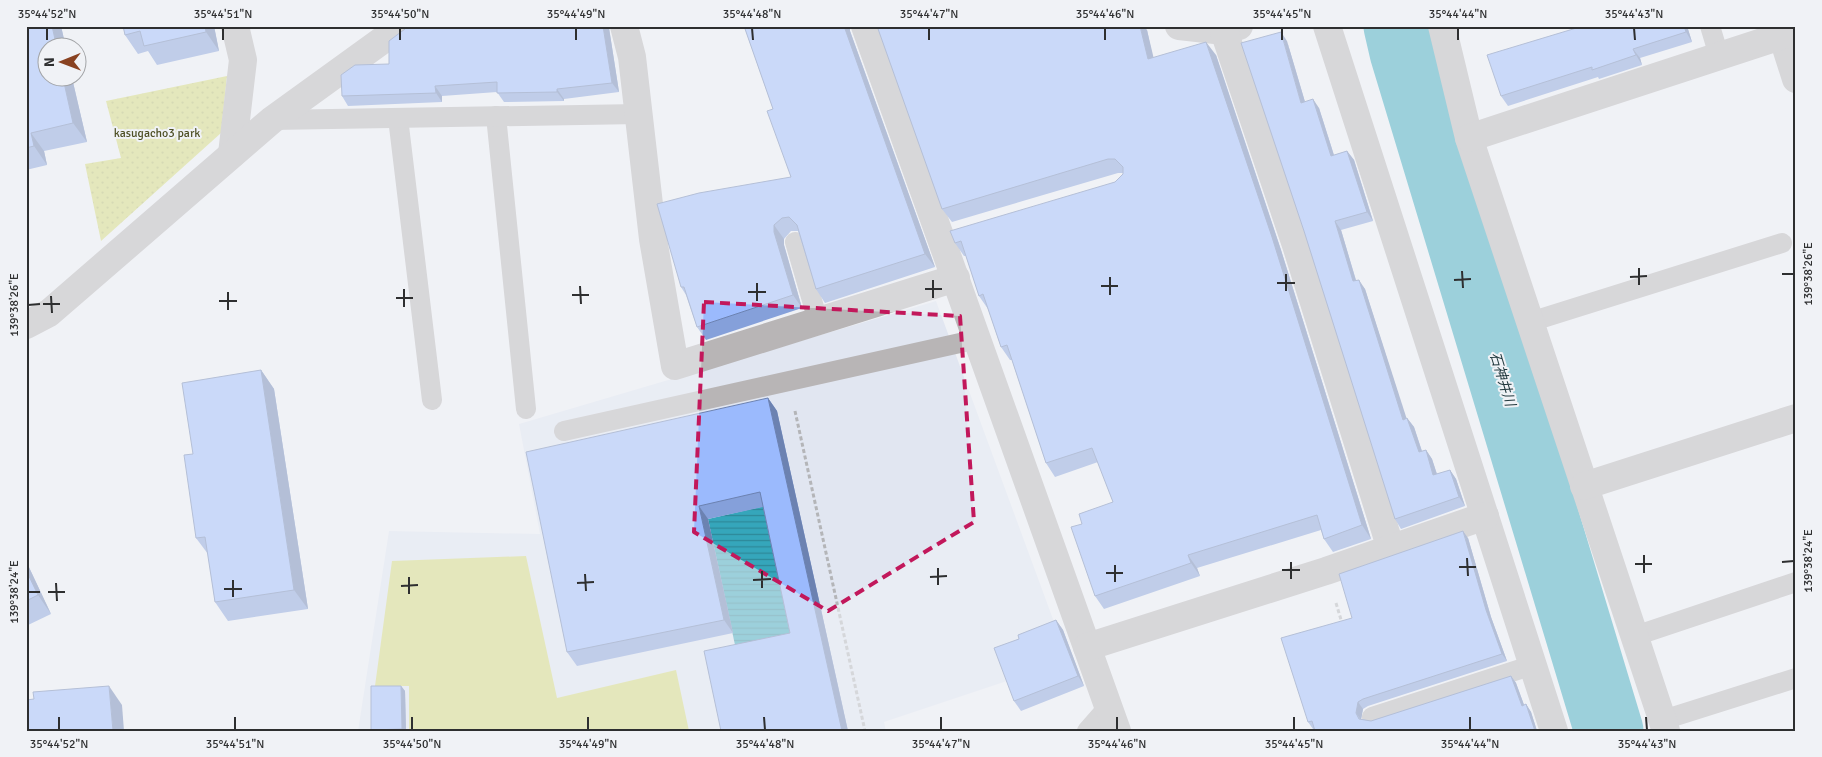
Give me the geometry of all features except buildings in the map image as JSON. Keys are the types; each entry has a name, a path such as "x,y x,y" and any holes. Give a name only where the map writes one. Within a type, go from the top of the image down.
{"street":[{"path":"232,154 243,60 235,26"},
{"path":"26,324 49,313 272,120 402,26"},
{"path":"624,26 632,57 653,239 675,366 956,278"},
{"path":"865,26 951,235 956,278 1113,719"},
{"path":"1179,26 1232,29 1296,245 1391,549"},
{"path":"1327,26 1554,731"},
{"path":"1442,26 1468,138 1665,725"},
{"path":"1468,138 1789,33 1796,79"},
{"path":"1584,486 1796,418"},
{"path":"1088,647 1326,571 1485,516"}],"lane":[{"path":"1710,26 1719,56"},
{"path":"272,120 639,114"},
{"path":"496,116 526,409"},
{"path":"398,118 432,400"},
{"path":"795,242 818,321"},
{"path":"1530,322 1782,243"},
{"path":"564,431 978,339"},
{"path":"1635,636 1796,582"},
{"path":"1372,717 1533,665"},
{"path":"1665,725 1796,678"},
{"path":"1087,731 1113,719"}],"path":[{"path":"789,381 865,731"},
{"path":"1326,571 1343,626"}],"highlighted area":[{"path":"704,302 960,316 974,522 828,611 694,532"}],"shaded area":[{"path":"936,301 1057,630 1007,681 884,722 886,731 358,731 389,531 540,534 519,424"}],"green space":[{"name":"kasugacho3 park","path":"227,76 221,133 101,241 85,164 121,158 106,101"},
{"path":"526,556 557,698 676,670 689,731 409,731 409,686 375,686 392,561"}],"water":[{"path":"769,505 799,646 738,659 708,519"}],"waterway":[{"name":"石神井川","path":"1398,26 1404,52 1609,731"}]}
